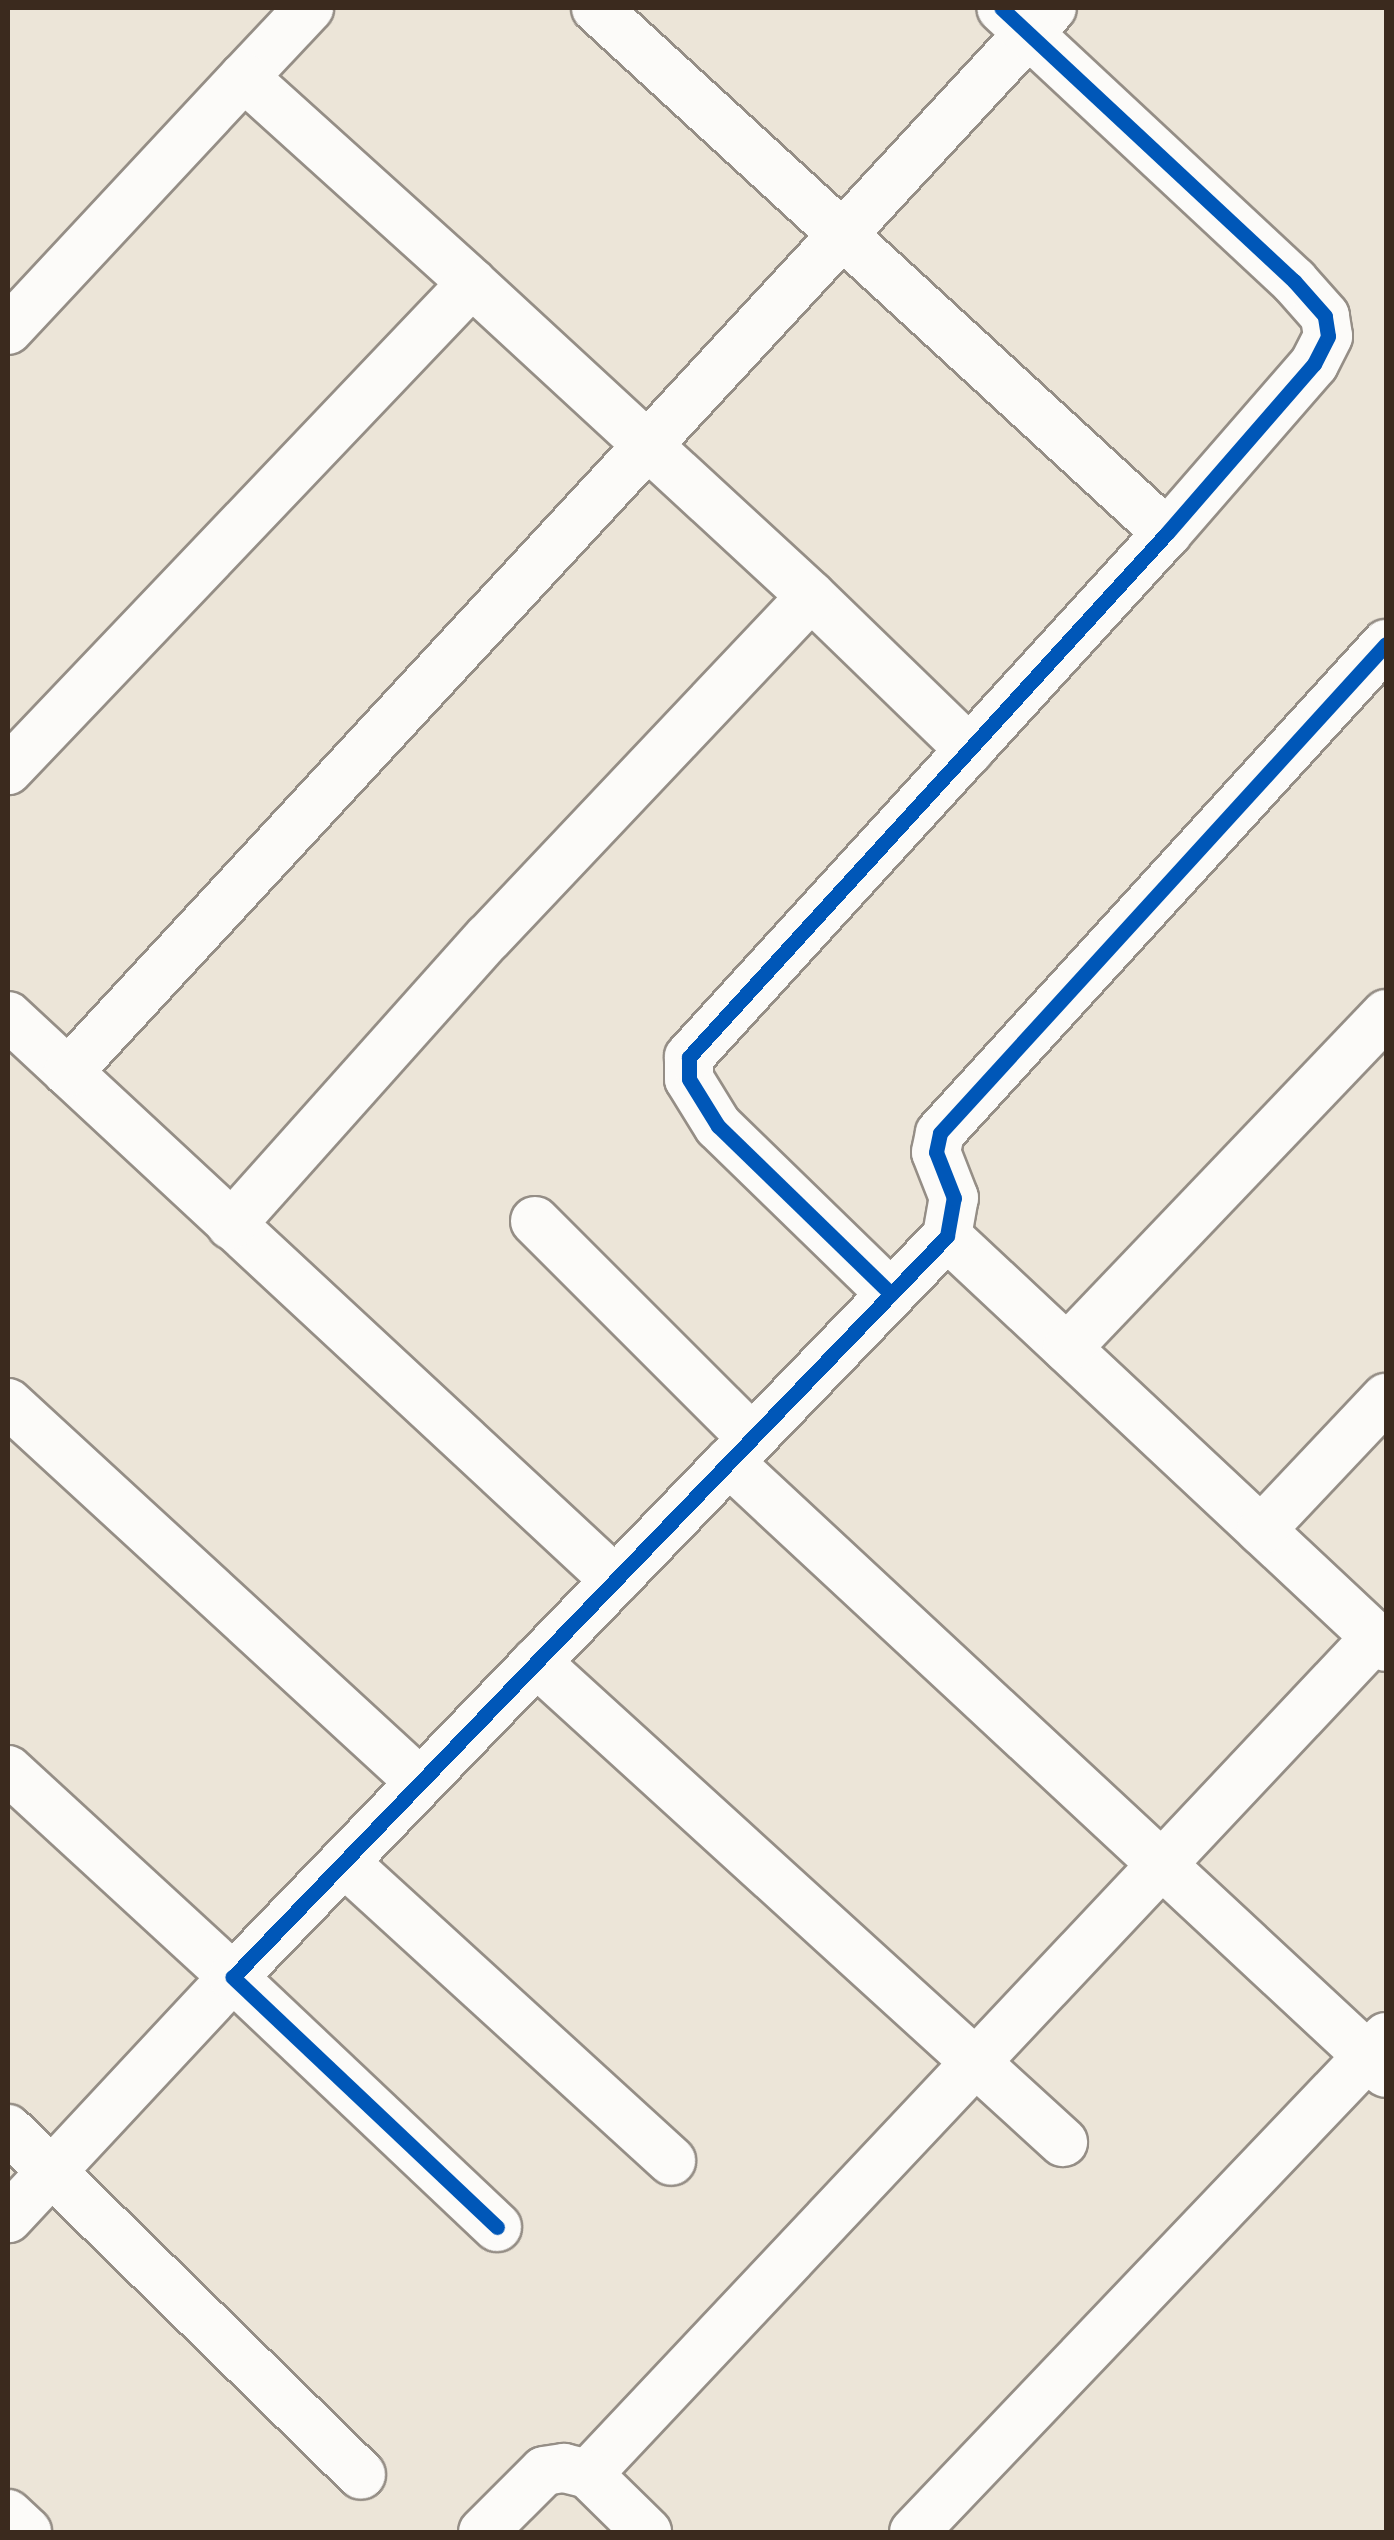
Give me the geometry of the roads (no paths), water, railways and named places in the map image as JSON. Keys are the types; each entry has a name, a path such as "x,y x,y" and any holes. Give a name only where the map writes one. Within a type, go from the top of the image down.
{"street":[{"path":"8,330 309,8"},
{"path":"596,8 1166,532"},
{"path":"68,1072 844,232 1027,16 1294,280 1329,325 1314,364 970,750 689,1056 688,1079 718,1126 890,1294"},
{"path":"244,76 811,596 970,750"},
{"path":"8,770 472,283"},
{"path":"231,1224 488,938 811,596"},
{"path":"8,2218 420,1782 947,1236 954,1198 936,1152 940,1134 1386,644"},
{"path":"1067,1348 1386,1014"},
{"path":"8,1016 615,1580"},
{"path":"536,1221 741,1450 1162,1864 1381,2055 914,2532"},
{"path":"588,2474 1162,1864 1381,1642 947,1236"},
{"path":"1261,1530 1386,1398"},
{"path":"8,1403 420,1782"},
{"path":"536,1662 972,2065 1063,2142"},
{"path":"8,1770 234,1977 497,2228"},
{"path":"344,1862 671,2161"},
{"path":"8,2129 360,2475"},
{"path":"483,2532 544,2471 588,2474 647,2532"},
{"path":"8,2514 27,2532"}]}
